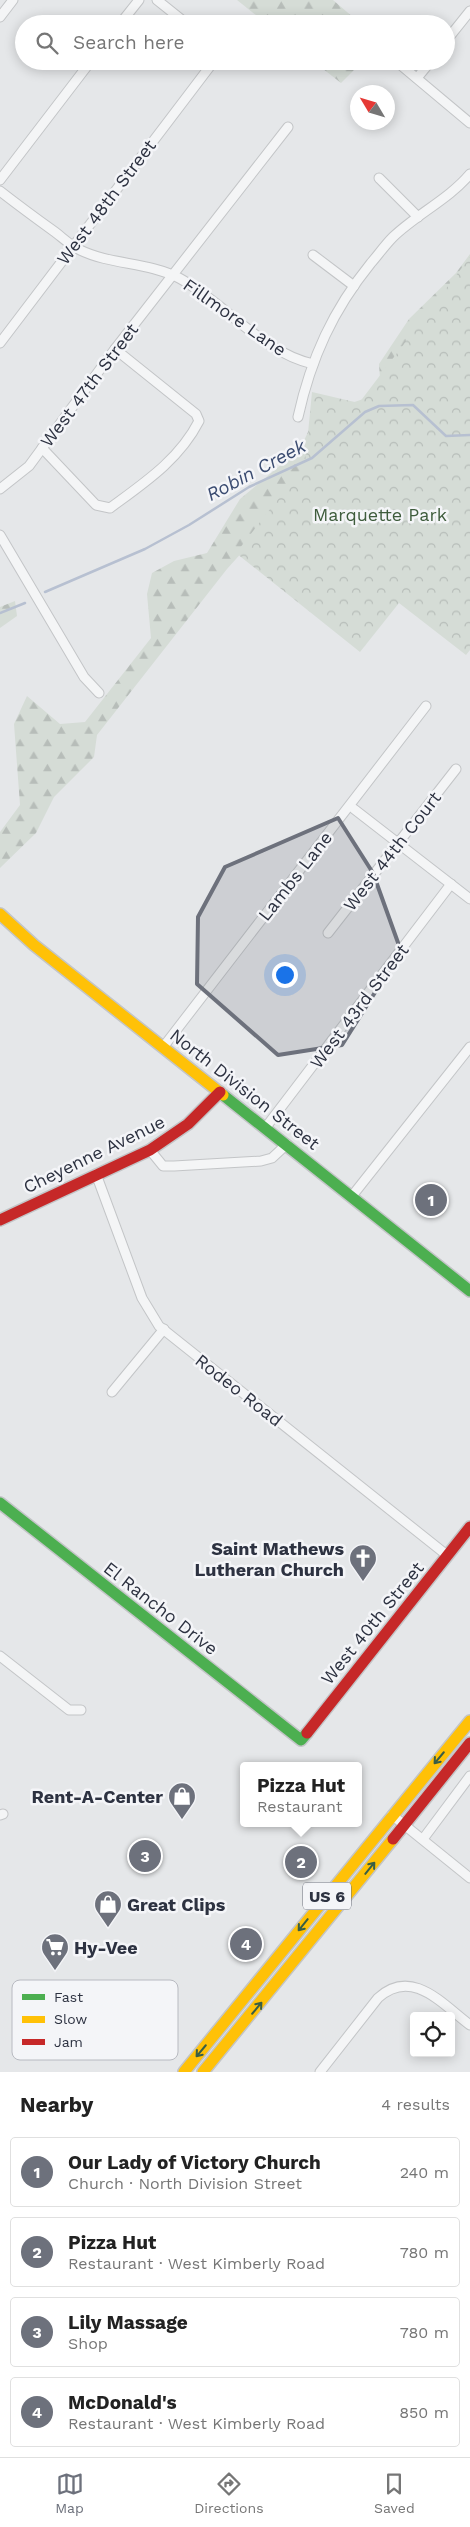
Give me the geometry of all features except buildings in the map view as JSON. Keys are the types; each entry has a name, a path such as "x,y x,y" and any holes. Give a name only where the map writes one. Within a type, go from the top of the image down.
{"main road":[{"name":"North Division Street","path":"0,914 34,945 164,1046 470,1291"},
{"name":"Cheyenne Avenue","path":"0,1220 150,1150 174,1136 220,1092"},
{"name":"El Rancho Drive","path":"0,1503 301,1740"},
{"name":"West 40th Street","path":"301,1740 470,1527"},
{"name":"US 6","path":"184,2072 470,1720"},
{"name":"US 6","path":"203,2072 470,1743"}],"street":[{"path":"0,17 13,0"},
{"path":"127,15 139,0"},
{"path":"157,0 176,15"},
{"path":"455,30 470,11"},
{"path":"0,180 84,70"},
{"name":"West 48th Street","path":"0,344 207,70"},
{"path":"407,70 470,123"},
{"path":"417,78 423,70"},
{"name":"West 47th Street","path":"0,489 29,466 115,349 288,127"},
{"path":"298,417 323,337 354,286 393,237 470,174"},
{"path":"379,178 418,217"},
{"name":"Fillmore Lane","path":"0,191 73,246 90,254 154,268 172,275 211,298 240,323 280,350 301,361 313,364"},
{"path":"313,255 354,286"},
{"path":"42,448 96,505 110,508 170,461 199,421 196,414 115,349"},
{"path":"0,535 84,677 99,693"},
{"name":"Lambs Lane","path":"164,1046 426,706"},
{"name":"West 44th Court","path":"328,933 456,769"},
{"path":"354,809 470,899"},
{"name":"West 43rd Street","path":"266,1127 451,884"},
{"path":"352,1196 470,1047"},
{"path":"150,1150 163,1166 174,1166 261,1161 272,1158 287,1144"},
{"name":"Rodeo Road","path":"96,1174 142,1298 164,1330 448,1556"},
{"path":"112,1392 164,1330"},
{"path":"0,1656 69,1710 81,1710"},
{"path":"423,1839 470,1776"},
{"path":"392,1815 470,1878"},
{"path":"320,2072 378,1998 389,1988 399,1985 421,1988 470,2025"}],"highlighted area":[{"path":"338,818 373,873 401,951 342,1045 278,1055 197,984 198,917 225,867"}],"green space":[{"path":"237,0 333,0 350,15 256,15"},
{"path":"324,70 354,70 341,83"},
{"path":"470,254 470,349 263,529 227,569 97,735 94,757 54,797 36,833 0,868 0,832 20,805 14,724 27,696 60,724 85,722 151,638 147,594 152,573 174,561 207,553 240,499 300,449 316,415 381,393 379,364 409,319 456,273"},
{"name":"Marquette Park","path":"470,257 470,650 466,655 399,603 360,652 236,553 305,464 312,392 359,403"},
{"path":"15,601 17,616 0,628 0,607"}],"waterway":[{"name":"Robin Creek","path":"45,592 145,549 189,525 249,487 312,458 365,412 379,406 413,405 446,436 470,435"},
{"name":"Robin Creek","path":"0,613 25,603"}],"traffic: fast":[{"path":"223,1095 470,1291"},
{"path":"0,1503 301,1740 307,1733"}],"traffic: slow":[{"path":"0,914 34,945 223,1095"},
{"path":"184,2072 470,1721"},
{"path":"203,2072 393,1839"}],"traffic: jam":[{"path":"0,1220 150,1150 188,1124 220,1092"},
{"path":"307,1733 470,1527"},
{"path":"393,1839 470,1743"}],"place":[{"name":"Our Lady of Victory Church","path":"431,1200"},
{"name":"Saint Mathews Lutheran Church","path":"363,1582"},
{"name":"Rent-A-Center","path":"182,1820"},
{"name":"Lily Massage","path":"145,1856"},
{"name":"Pizza Hut","path":"301,1862"},
{"name":"Great Clips","path":"108,1928"},
{"name":"McDonald's","path":"246,1944"},
{"name":"Hy-Vee","path":"55,1971"}]}
